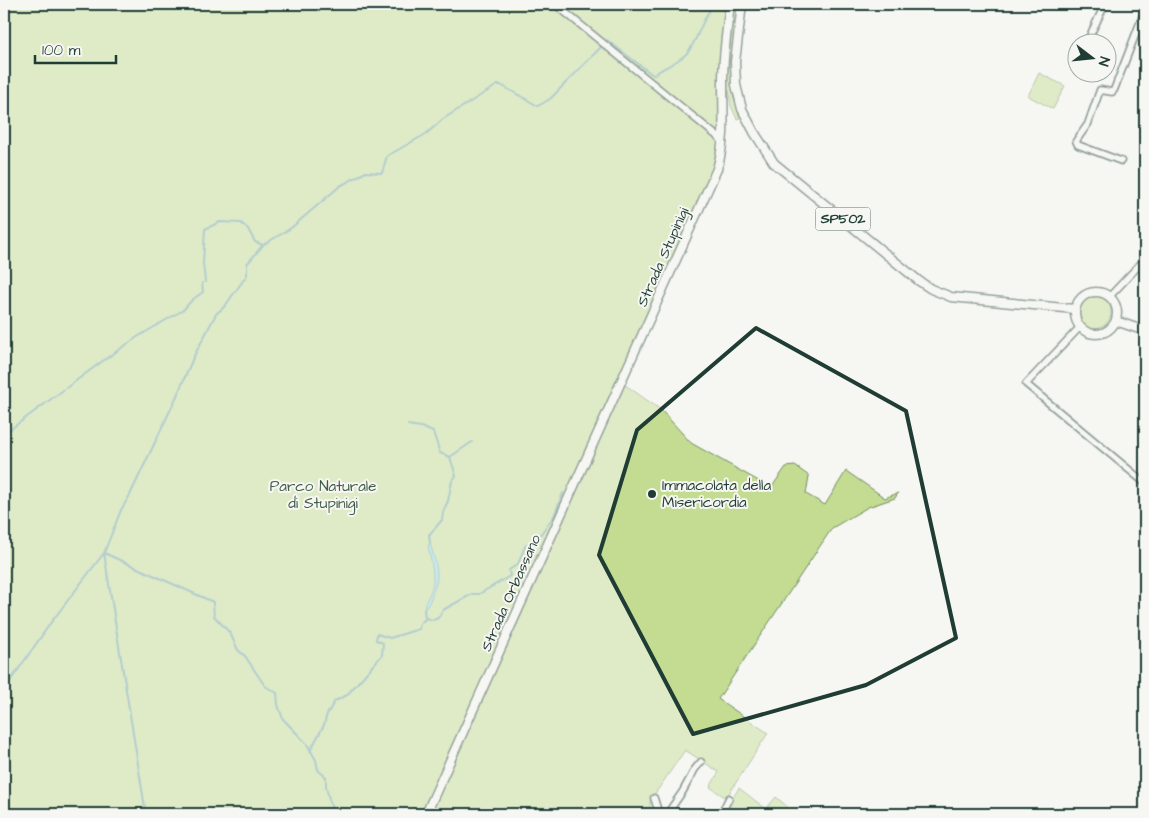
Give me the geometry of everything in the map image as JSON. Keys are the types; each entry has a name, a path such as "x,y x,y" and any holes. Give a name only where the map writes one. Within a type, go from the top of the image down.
{"main road":[{"name":"Strada Stupinigi","path":"621,383 710,188 722,155 723,80 730,4"},
{"name":"SP502","path":"742,4 736,62 739,99 754,132 774,163 931,289 951,297 1074,309"},
{"path":"1099,291 1110,296 1116,306 1116,321 1106,331 1097,334 1088,332 1080,327 1075,319 1074,309 1078,300 1090,292 1099,291"},
{"path":"1116,321 1145,331"},
{"name":"Strada Orbassano","path":"426,814 621,383"}],"street":[{"path":"556,4 723,140"},
{"path":"1091,32 1105,4"},
{"path":"1121,161 1078,145 1076,141 1088,124 1100,90 1112,92 1114,90 1145,10"},
{"path":"1110,296 1145,259"},
{"path":"1080,327 1026,384 1145,483"},
{"path":"667,814 701,762"},
{"path":"654,798 658,814"},
{"path":"721,814 729,798"}],"highlighted area":[{"path":"756,328 906,411 956,638 866,685 693,734 599,555 637,430"}],"green space":[{"name":"Parco Naturale di Stupinigi","path":"4,4 738,4 732,72 734,96 740,118 737,119 731,106 729,90 721,157 621,382 661,410 691,443 771,488 786,467 795,466 809,476 806,494 825,505 846,471 885,498 898,493 895,498 868,507 832,528 718,699 768,733 726,798 710,787 719,772 685,750 650,801 650,807 645,814 4,814"},
{"path":"1039,73 1065,86 1053,109 1028,96"},
{"path":"1094,295 1106,300 1111,312 1106,324 1094,329 1082,324 1077,312 1082,300"},
{"path":"739,788 766,809 776,797 796,814 722,814"}],"water":[{"path":"430,543 437,578 428,605 424,610 433,581 433,569 428,546"}],"waterway":[{"path":"607,40 653,75 688,52 706,15 714,4"},
{"path":"4,690 52,621 104,553 121,510 176,398 193,358 216,314 225,306 247,275 247,264 263,245 291,228 340,186 366,172 382,173 387,156 426,134 443,119 499,84 538,106 550,99 603,45"},
{"path":"205,282 203,263 205,229 220,222 241,223 248,229 255,242 263,245"},
{"path":"4,434 104,360 139,336 183,310 203,292 202,283"},
{"path":"408,425 421,427 433,432 440,453 450,457"},
{"path":"430,543 429,535 442,520 452,481 456,476 450,457 472,442"},
{"path":"310,751 335,701 347,695 382,655 383,643 376,640 377,634 390,638 419,629 420,624 426,618 433,620 438,618 443,610 472,594 479,594 510,576 509,570 518,564 525,546 534,543 554,516 563,493"},
{"path":"104,553 213,602 214,616 230,633 238,650 245,656 265,686 277,693 278,705 283,719 307,744 316,760 318,770 326,777 326,787 333,814"},
{"path":"104,553 146,814"},
{"path":"424,610 425,617"}],"place":[{"name":"Immacolata della Misericordia","path":"652,494"}]}
